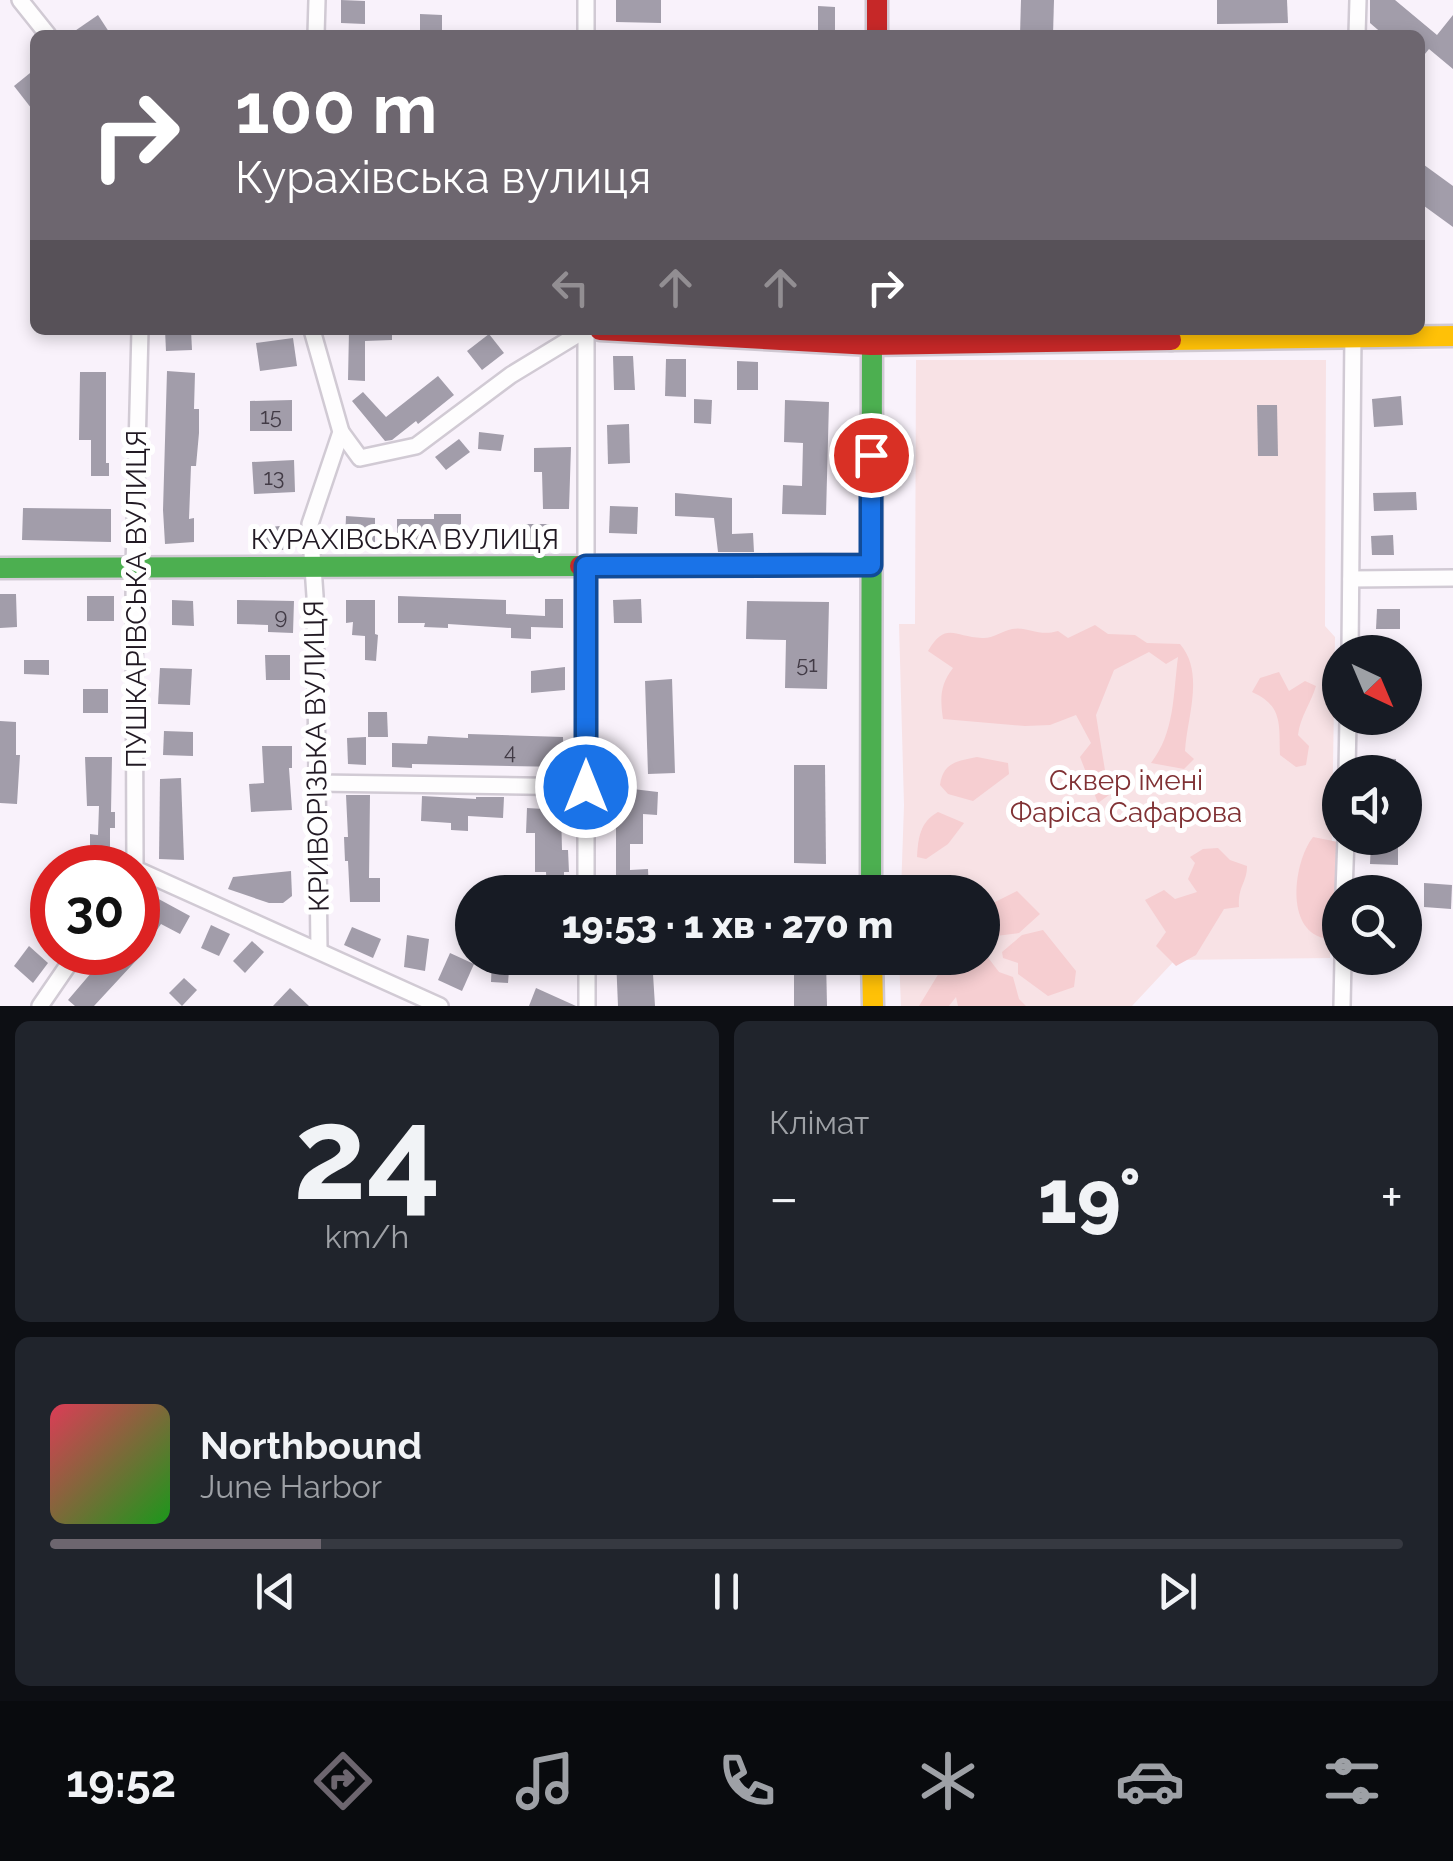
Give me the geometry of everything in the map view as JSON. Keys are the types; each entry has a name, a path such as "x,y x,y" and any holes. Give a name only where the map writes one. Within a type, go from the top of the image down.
{"street":[{"path":"20,0 44,30"},
{"path":"316,30 317,0"},
{"path":"586,0 586,30"},
{"path":"876,30 877,0"},
{"path":"1357,30 1358,0"},
{"name":"ПУШКАРІВСЬКА ВУЛИЦЯ","path":"136,845 134,568 140,335"},
{"path":"313,335 340,432 360,458 416,446 511,375 577,335"},
{"path":"585,335 586,875"},
{"path":"768,335 1232,335"},
{"path":"1350,635 1353,335"},
{"path":"1403,335 1453,336"},
{"path":"871,338 871,875"},
{"name":"КРИВОРІЗЬКА ВУЛИЦЯ","path":"318,950 310,524 340,432"},
{"name":"КУРАХІВСЬКА ВУЛИЦЯ","path":"0,568 871,565"},
{"path":"1351,579 1453,578"},
{"path":"317,783 586,787"},
{"path":"160,880 440,1006"},
{"path":"40,1006 61,975"},
{"path":"586,975 586,1006"},
{"path":"872,975 873,1006"},
{"path":"1342,1006 1343,975"}],"green space":[{"name":"Сквер імені Фаріса Сафарова","path":"916,360 1326,360 1325,626 1333,635 1322,635 1322,735 1333,735 1333,755 1322,755 1322,855 1332,855 1331,875 1322,875 1322,958 1175,960 1132,1006 901,1006 900,975 1000,975 1000,875 902,875 904,805 899,624 915,624"}],"shaded area":[{"path":"1095,625 1108,634 1135,635 1147,643 1180,644 1192,668 1193,682 1185,751 1194,759 1184,769 1151,763 1169,726 1178,657 1166,664 1149,652 1114,670 1096,715 1109,795 1098,803 1080,757 1091,743 1076,715 1050,725 1025,726 943,719 942,692 953,668 928,651 940,636 951,633 986,638 1018,628 1058,631 1068,638"},
{"path":"1279,672 1289,691 1305,681 1316,686 1298,735 1309,746 1306,765 1296,767 1280,755 1274,710 1252,692 1260,678"},
{"path":"977,757 1008,763 1009,774 973,801 948,794 940,785 947,768"},
{"path":"938,812 964,823 948,844 926,859 917,857 921,831"},
{"path":"1313,837 1322,839 1322,855 1339,855 1339,875 1322,875 1322,937 1307,928 1297,899 1300,865"},
{"path":"1218,848 1230,860 1247,866 1239,907 1224,909 1196,955 1176,966 1156,946 1166,932 1145,900 1164,890 1175,899 1197,892 1188,879 1195,863 1190,857 1203,849"},
{"path":"1017,891 1040,914 1019,933 1000,935 1000,900"},
{"path":"1043,930 1076,971 1074,987 1048,996 1018,974 1018,963 1003,958 1002,952 1022,935"},
{"path":"1000,972 1013,977 1019,999 1026,1006 958,1006 956,997 949,1006 919,1006 938,975"}],"building":[{"path":"341,0 365,1 365,24 341,23"},
{"path":"616,0 661,0 661,23 616,22"},
{"path":"1021,0 1054,0 1053,30 1020,30"},
{"path":"1217,0 1287,0 1288,23 1217,24"},
{"path":"1370,0 1395,0 1437,35 1453,15 1453,69 1429,49 1425,54 1425,30 1378,30 1370,23"},
{"path":"818,6 835,7 835,30 818,30"},
{"path":"420,14 442,15 442,30 420,30"},
{"path":"98,15 108,30 76,30"},
{"path":"30,73 30,107 14,86"},
{"path":"1425,166 1453,186 1453,227 1425,207"},
{"path":"165,335 191,335 192,350 166,351"},
{"path":"349,335 392,335 392,340 365,341 365,381 348,380"},
{"path":"490,335 504,353 482,370 467,351"},
{"path":"293,338 297,366 260,371 256,343"},
{"path":"613,356 633,356 635,390 614,390"},
{"path":"666,359 686,359 686,397 665,396"},
{"path":"737,361 758,362 758,390 737,390"},
{"path":"167,371 195,373 194,409 199,409 199,433 196,466 191,466 189,519 194,518 194,542 165,544"},
{"path":"80,372 106,372 109,476 91,476 91,440 79,440"},
{"path":"438,376 454,395 392,440 385,441 352,401 363,392 386,417"},
{"path":"1401,396 1403,425 1374,427 1372,399"},
{"path":"694,399 712,400 711,424 694,423"},
{"path":"292,400 292,431 250,431 250,401"},
{"path":"785,400 829,402 826,515 782,514 783,485 802,486 803,443 784,442"},
{"path":"1257,405 1277,405 1278,456 1258,456"},
{"path":"629,424 630,463 608,464 607,425"},
{"path":"479,432 504,435 501,451 478,449"},
{"path":"459,439 470,452 446,470 435,457"},
{"path":"571,447 569,509 543,509 542,472 534,472 534,448"},
{"path":"294,460 295,492 254,494 252,462"},
{"path":"1416,492 1417,510 1374,511 1373,493"},
{"path":"675,493 732,498 732,534 753,533 754,552 718,552 714,518 675,516"},
{"path":"610,506 638,507 637,534 609,533"},
{"path":"23,508 111,509 111,542 22,540"},
{"path":"434,514 461,514 461,546 434,546 434,540 397,540 397,519 434,519"},
{"path":"346,516 375,518 375,543 345,543"},
{"path":"522,524 552,524 553,545 523,545"},
{"path":"289,525 291,549 263,552 261,528"},
{"path":"1393,535 1394,555 1372,555 1371,536"},
{"path":"0,594 16,594 17,627 0,628"},
{"path":"87,596 114,596 114,621 87,621"},
{"path":"398,596 506,600 506,614 545,616 545,599 563,599 563,628 531,627 531,639 511,638 511,628 398,623"},
{"path":"641,599 642,623 614,623 613,600"},
{"path":"172,600 193,601 194,626 172,625"},
{"path":"237,600 294,601 293,633 268,632 268,625 237,624"},
{"path":"346,600 375,600 376,661 365,660 365,636 352,635 353,622 346,623"},
{"path":"747,601 829,602 827,689 785,688 786,640 746,639"},
{"path":"1377,609 1400,609 1400,629 1376,629"},
{"path":"265,655 290,655 290,680 266,680"},
{"path":"24,660 49,660 49,675 24,674"},
{"path":"565,667 565,690 531,693 531,671"},
{"path":"160,668 192,669 190,705 158,704"},
{"path":"672,679 675,773 648,774 645,681"},
{"path":"83,689 108,689 108,713 83,713"},
{"path":"368,712 387,712 388,737 368,737"},
{"path":"0,721 16,722 16,755 20,755 17,804 0,803"},
{"path":"164,731 193,732 193,756 163,755"},
{"path":"468,734 563,737 564,767 392,767 392,743 427,744 428,736 468,738"},
{"path":"366,737 366,765 348,764 347,738"},
{"path":"262,746 292,746 292,810 251,812 249,784 264,783"},
{"path":"85,757 112,757 111,812 115,812 115,828 110,828 110,845 90,845 90,834 98,835 99,806 87,806"},
{"path":"794,765 825,765 826,864 794,863"},
{"path":"181,778 184,860 160,859 160,779"},
{"path":"616,787 658,792 657,815 643,814 643,844 630,844 630,870 648,869 648,875 616,875"},
{"path":"346,795 370,795 369,878 380,878 380,902 350,902 344,837 348,837"},
{"path":"422,796 504,797 503,818 468,816 468,831 451,830 451,823 421,821"},
{"path":"527,808 561,810 562,850 568,850 569,872 535,872 535,833 526,833"},
{"path":"1370,855 1398,855 1398,865 1370,864"},
{"path":"291,871 292,896 283,903 269,903 228,889 233,877"},
{"path":"1424,883 1452,885 1451,909 1424,907"},
{"path":"160,900 190,916 180,934 161,924"},
{"path":"211,925 230,934 219,956 201,948"},
{"path":"352,927 381,939 373,958 344,945"},
{"path":"407,935 429,939 425,971 404,967"},
{"path":"252,941 264,952 245,973 233,961"},
{"path":"29,946 30,975 39,975 33,983 14,966"},
{"path":"450,953 455,955 455,975 469,975 462,991 438,980"},
{"path":"89,975 123,975 94,1006 75,1006 68,1000"},
{"path":"491,975 509,975 508,983 491,982"},
{"path":"617,975 653,975 655,1006 618,1006"},
{"path":"794,975 826,975 827,1006 794,1006"},
{"path":"184,978 197,990 182,1006 169,993"},
{"path":"290,988 309,1006 273,1006"},
{"path":"536,988 576,1006 529,1006"}],"traffic: fast":[{"path":"871,875 872,335"},
{"path":"0,568 580,566"}],"traffic: slow":[{"path":"1171,340 1453,336"},
{"path":"872,975 873,1006"}],"traffic: jam":[{"path":"877,0 877,30"},
{"path":"690,335 871,345 1171,340"},
{"path":"580,566 871,565"}],"route":[{"path":"586,787 586,566 871,565 871,455"}]}
